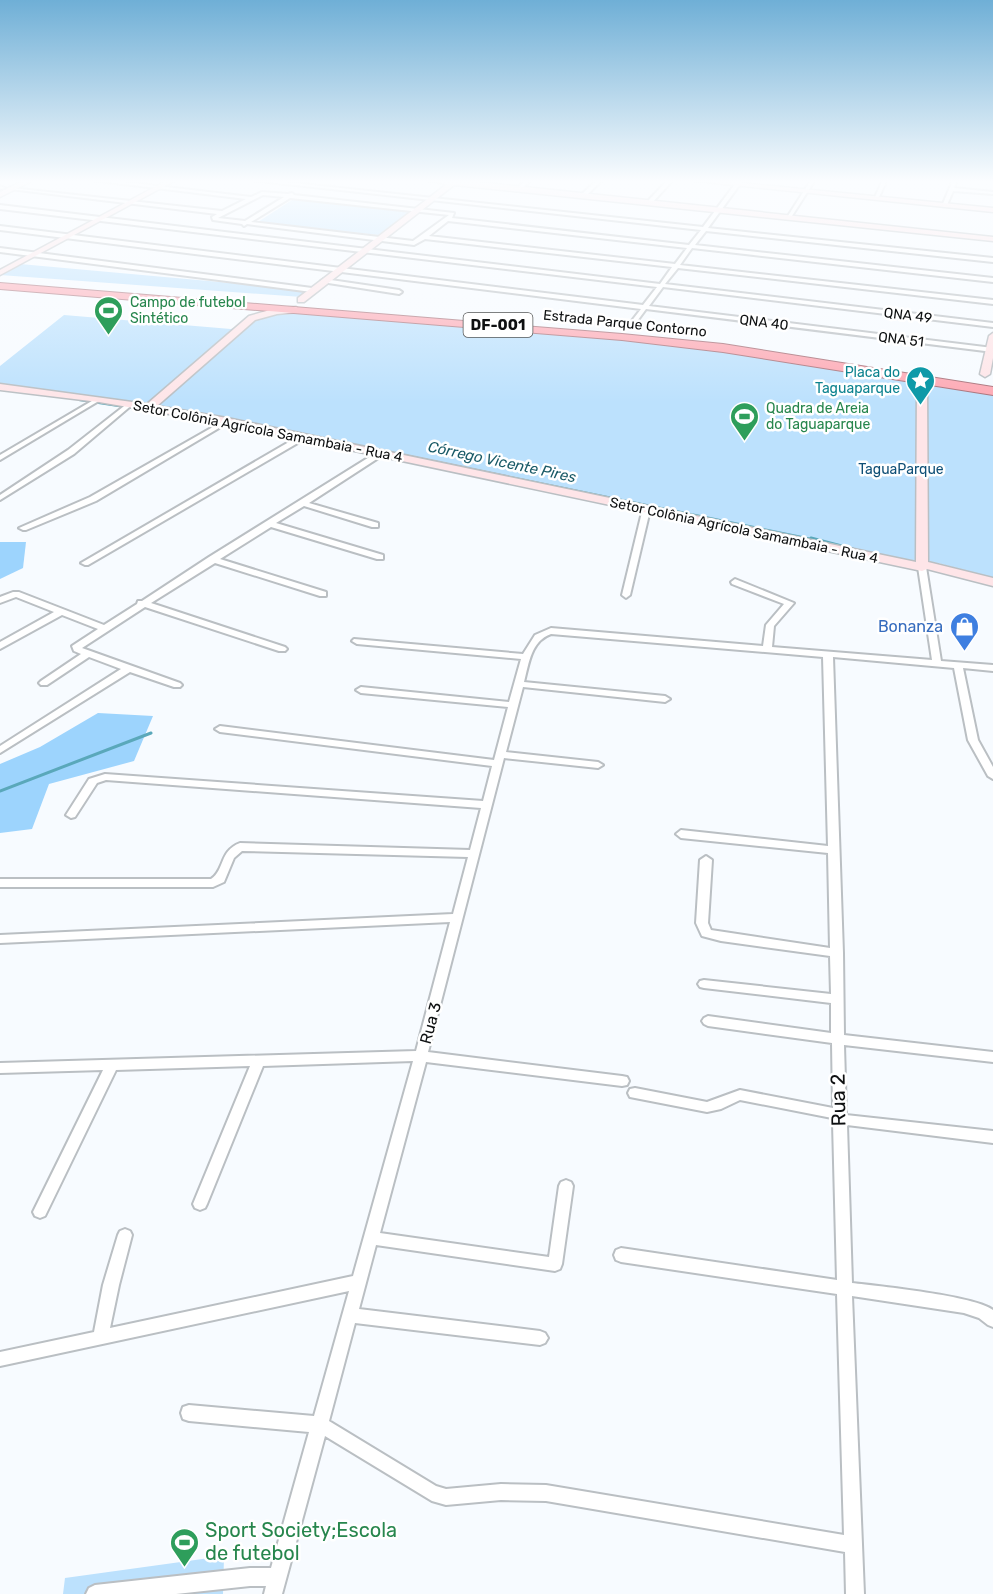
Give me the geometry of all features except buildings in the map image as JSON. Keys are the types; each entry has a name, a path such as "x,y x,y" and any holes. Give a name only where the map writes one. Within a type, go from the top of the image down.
{"highway":[{"name":"Estrada Parque Contorno","path":"0,275 304,305 380,315 630,327 892,369 987,378"},
{"path":"75,292 79,287 88,284"},
{"name":"Estrada Parque Contorno","path":"0,286 282,308 304,305 390,307 726,344"},
{"path":"380,315 392,312 390,307"},
{"name":"Estrada Parque Contorno","path":"892,369 922,379 993,391"}],"street":[{"path":"0,275 34,254"},
{"path":"38,254 312,290"},
{"name":"QNA 40","path":"217,254 812,328"},
{"path":"150,407 252,318 304,305 312,290 358,254"},
{"name":"QNA 49","path":"400,254 993,325"},
{"path":"580,254 993,302"},
{"path":"630,327 685,254"},
{"path":"762,254 993,280"},
{"path":"940,254 993,260"},
{"path":"324,281 399,292"},
{"path":"199,301 249,309 253,314 252,318"},
{"name":"QNA 51","path":"812,328 991,350"},
{"path":"987,378 993,336"},
{"path":"922,379 922,566 938,663"},
{"name":"Setor Colônia Agrícola Samambaia - Rua 4","path":"0,387 99,399 227,421 993,582"},
{"path":"0,458 99,399"},
{"path":"0,498 71,452 130,404"},
{"path":"23,528 93,500 227,421"},
{"path":"86,563 304,437"},
{"path":"177,685 88,654 77,649 77,646 141,603 382,453"},
{"path":"302,503 375,525"},
{"path":"626,595 646,510"},
{"path":"270,524 380,556"},
{"path":"212,559 323,594"},
{"path":"735,582 791,604 770,626 767,650 993,668"},
{"path":"0,600 16,594 105,627"},
{"path":"141,603 282,650"},
{"path":"0,646 62,611"},
{"name":"Rua 3","path":"275,1585 421,1056 526,657 536,639 551,631 767,650"},
{"path":"357,641 526,657"},
{"path":"44,683 88,654"},
{"name":"Rua 2","path":"828,655 837,952 838,1116 855,1594"},
{"path":"958,665 972,740 993,776"},
{"path":"0,750 129,668"},
{"path":"519,684 665,699"},
{"path":"361,690 513,705"},
{"path":"220,729 500,759 598,765"},
{"path":"70,815 93,781 105,777 486,805"},
{"path":"681,834 834,850"},
{"path":"0,883 213,883 220,879 228,858 234,850 240,847 473,854"},
{"path":"706,860 702,923 706,933 721,937 837,952"},
{"path":"0,939 457,918"},
{"path":"704,984 837,999"},
{"path":"708,1021 993,1057"},
{"path":"0,1068 421,1056 622,1081"},
{"path":"200,1204 259,1060"},
{"path":"40,1212 112,1065"},
{"path":"635,1092 707,1107 717,1106 735,1096 743,1095 838,1116 993,1137"},
{"path":"370,1238 555,1264 566,1186"},
{"path":"101,1336 111,1285 125,1235"},
{"path":"621,1255 964,1306 984,1312 993,1320"},
{"path":"0,1359 358,1282"},
{"path":"349,1315 540,1338"},
{"path":"189,1413 321,1425 432,1493 446,1497 501,1492 538,1492 853,1545"},
{"path":"95,1594 250,1577 275,1585"}],"green space":[{"path":"20,264 310,290 302,297 0,275"},
{"name":"TaguaParque","path":"282,312 612,338 712,350 993,394 993,578 938,563 907,562 161,407 160,404 0,385 0,366 64,315 231,329 262,316"},
{"name":"Sport Society;Escola de futebol","path":"224,1556 223,1594 63,1594 65,1578"}],"shaded area":[{"path":"0,542 26,542 23,568 0,579"},
{"path":"98,713 153,716 134,761 49,784 32,829 0,833 0,764 40,747"}],"waterway":[{"name":"Córrego Vicente Pires","path":"79,400 144,410"},
{"name":"Córrego Vicente Pires","path":"331,440 817,540"},
{"name":"Córrego Vicente Pires","path":"811,538 853,549"},
{"path":"0,791 151,733"}],"place":[{"name":"Campo de futebol Sintético","path":"109,336"},
{"name":"Placa do Taguaparque","path":"921,406"},
{"name":"Quadra de Areia do Taguaparque","path":"745,442"},
{"name":"Bonanza","path":"964,652"},
{"name":"Sport Society;Escola de futebol","path":"184,1568"}]}
